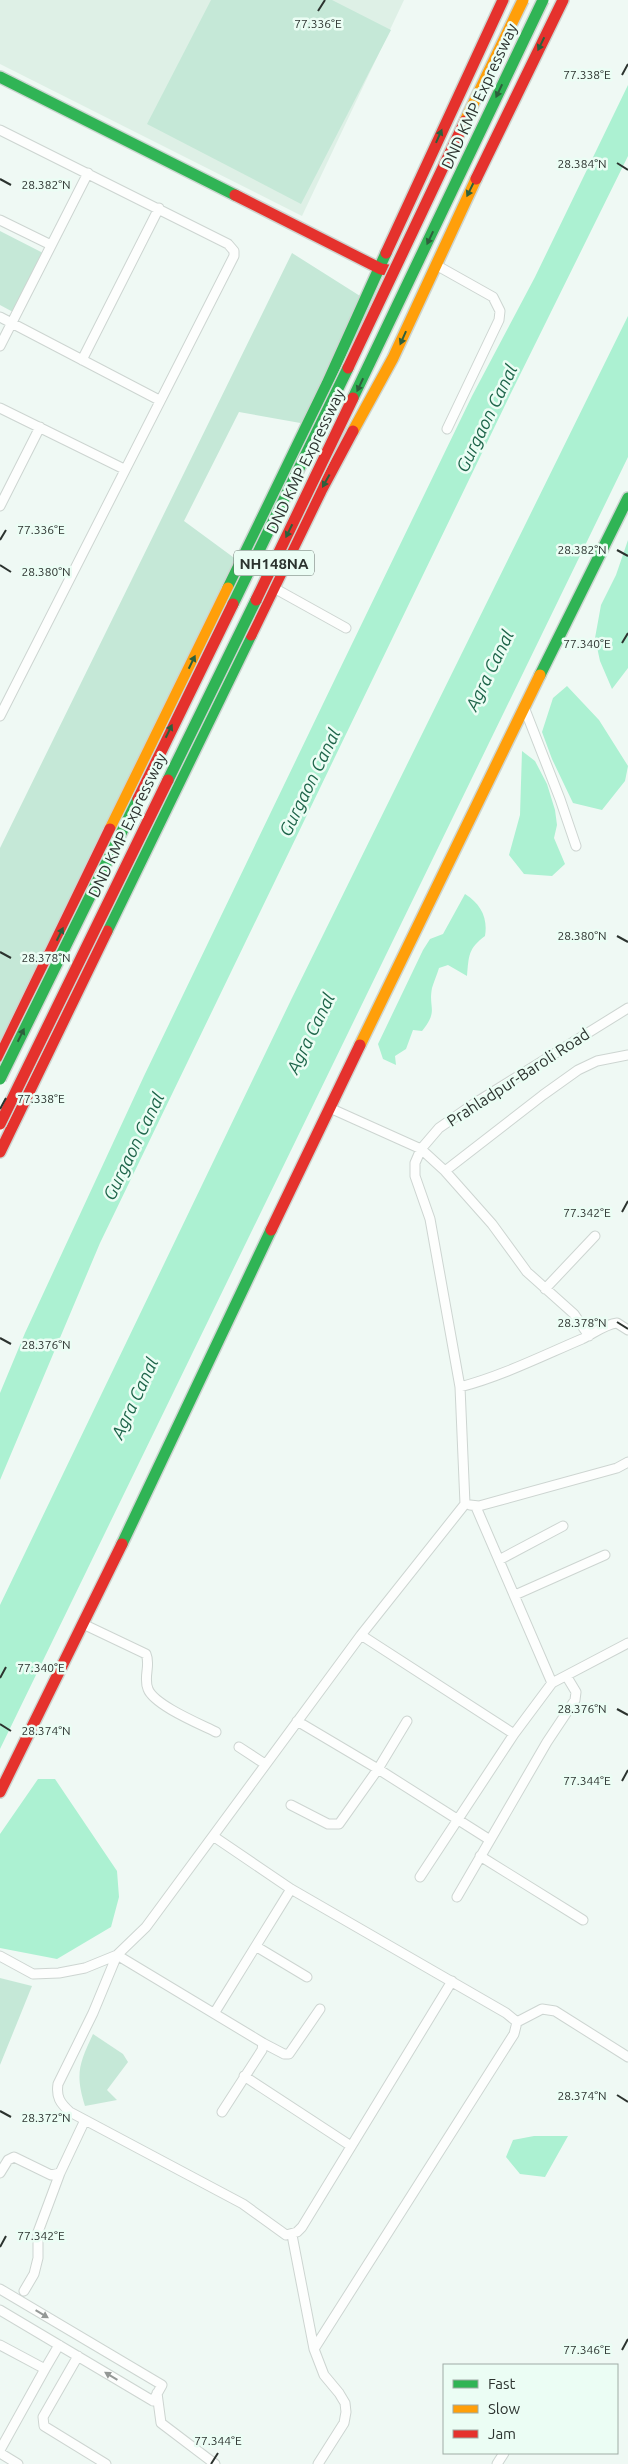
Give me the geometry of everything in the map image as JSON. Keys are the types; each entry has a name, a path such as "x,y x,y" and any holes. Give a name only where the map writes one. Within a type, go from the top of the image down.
{"main road":[{"path":"0,1056 245,554 378,273 450,111 503,0"},
{"name":"DND KMP Expressway","path":"0,1079 305,457 523,0"},
{"name":"DND KMP Expressway","path":"0,1124 317,475 543,0"},
{"path":"0,1152 321,491 393,358 563,0"},
{"path":"0,77 378,273"},
{"path":"0,85 422,295"},
{"path":"0,1792 83,1624 207,1362 332,1109 524,707 628,498"}],"street":[{"path":"0,130 159,208 228,244 234,251 234,256 159,400 0,716"},
{"path":"0,346 88,173"},
{"path":"82,360 159,208"},
{"path":"0,220 51,245"},
{"path":"436,265 493,297 500,312 499,320 447,429"},
{"path":"0,317 159,400"},
{"path":"0,408 124,469"},
{"path":"0,506 40,427"},
{"path":"274,588 346,628"},
{"path":"524,707 576,846"},
{"name":"Prahladpur-Baroli Road","path":"421,1149 439,1128 460,1113 548,1056 628,1008"},
{"path":"445,1171 578,1070 597,1061 628,1055"},
{"path":"332,1109 421,1149 445,1171 492,1224 518,1262 574,1314 590,1336"},
{"path":"0,1956 37,1974 85,1968 117,1955 146,1927 361,1635 465,1504 460,1387 430,1218 415,1176 415,1163 421,1149"},
{"path":"545,1289 595,1236"},
{"path":"460,1387 483,1381 590,1336 613,1323 620,1324 628,1330"},
{"path":"465,1504 476,1507 617,1468 628,1462"},
{"path":"476,1507 552,1683"},
{"path":"499,1560 563,1526"},
{"path":"515,1595 605,1555"},
{"path":"83,1624 146,1654 149,1660 146,1682 153,1697 216,1732"},
{"path":"361,1635 514,1734"},
{"path":"420,1877 514,1734 552,1683 567,1677 628,1643"},
{"path":"457,1896 576,1697 576,1692 567,1677"},
{"path":"298,1721 378,1768 490,1840"},
{"path":"291,1805 328,1824 339,1824 378,1768 407,1721"},
{"path":"239,1747 266,1764"},
{"path":"213,1836 291,1889 452,1981 506,2013 516,2022"},
{"path":"480,1856 583,1920"},
{"path":"215,2012 257,1947 291,1889"},
{"path":"257,1947 307,1977"},
{"path":"117,1955 284,2054 289,2054 320,2009"},
{"path":"117,1955 93,2013 58,2084 57,2093 60,2103 70,2112 243,2204 286,2235 292,2235 302,2227 452,1981"},
{"path":"516,2022 542,2009 555,2011 627,2055"},
{"path":"314,2349 514,2034 516,2022"},
{"path":"222,2112 262,2050 263,2043"},
{"path":"244,2076 351,2146"},
{"path":"24,2291 34,2274 38,2258 38,2232 60,2173 85,2120"},
{"path":"0,2173 8,2160 14,2157 51,2174 60,2173"},
{"path":"292,2235 314,2349 324,2375 339,2393 346,2412 344,2423 318,2464"},
{"path":"0,2289 157,2393 162,2423 215,2464"},
{"path":"0,2310 78,2356 157,2393"},
{"path":"0,2345 45,2370"},
{"path":"18,2464 0,2452 59,2345"},
{"path":"78,2356 43,2417 44,2426 106,2464"}],"shaded area":[{"path":"0,0 404,0 302,216 0,64"},
{"path":"211,0 332,0 391,30 301,204 147,124"},
{"path":"0,231 43,253 13,312 0,305"},
{"path":"292,253 368,301 306,424 239,412 184,521 237,560 0,1045 0,848"},
{"path":"0,1978 32,1986 0,2065"},
{"path":"93,2034 123,2054 128,2062 107,2090 117,2100 85,2106 79,2077 84,2053"}],"water":[{"name":"Gurgaon Canal","path":"628,85 628,156 510,395 100,1243 0,1480 0,1393 25,1333 144,1076 335,679 472,396 535,277"},
{"name":"Agra Canal","path":"628,316 628,457 0,1749 0,1605 291,1000"},
{"path":"628,540 628,668 612,689 600,661 595,638 601,605 616,575"},
{"path":"567,686 599,720 628,766 625,781 602,810 573,803 552,759 542,732 553,698"},
{"path":"522,751 535,761 547,784 555,810 557,825 554,838 565,864 552,876 524,874 509,855 520,815"},
{"path":"465,894 475,902 482,912 486,929 485,936 475,945 470,953 467,976 448,965 439,968 432,988 432,1014 422,1031 413,1030 406,1049 395,1056 396,1065 383,1059 378,1044 423,950 430,939 443,934"},
{"path":"38,1779 55,1779 117,1871 119,1897 111,1927 57,1959 0,1948 0,1834"},
{"path":"534,2136 568,2136 545,2177 520,2174 506,2157 513,2140"}],"traffic: fast":[{"path":"353,398 543,0"},
{"path":"0,77 235,195"},
{"path":"228,588 327,384 386,253"},
{"path":"233,604 348,368"},
{"path":"540,675 628,498"},
{"path":"168,780 256,600"},
{"path":"107,931 251,635"},
{"path":"0,1079 138,799"},
{"path":"122,1544 271,1230"}],"traffic: slow":[{"path":"465,121 523,0"},
{"path":"353,431 393,358 476,179"},
{"path":"110,829 228,588"},
{"path":"360,1045 540,675"}],"traffic: jam":[{"path":"386,253 503,0"},
{"path":"476,179 563,0"},
{"path":"348,368 465,121"},
{"path":"235,195 381,269 388,270"},
{"path":"256,600 353,398"},
{"path":"251,635 321,491 353,431"},
{"path":"138,799 233,604"},
{"path":"0,1124 168,780"},
{"path":"0,1056 110,829"},
{"path":"0,1152 107,931"},
{"path":"271,1230 360,1045"},
{"path":"0,1792 122,1544"}]}
